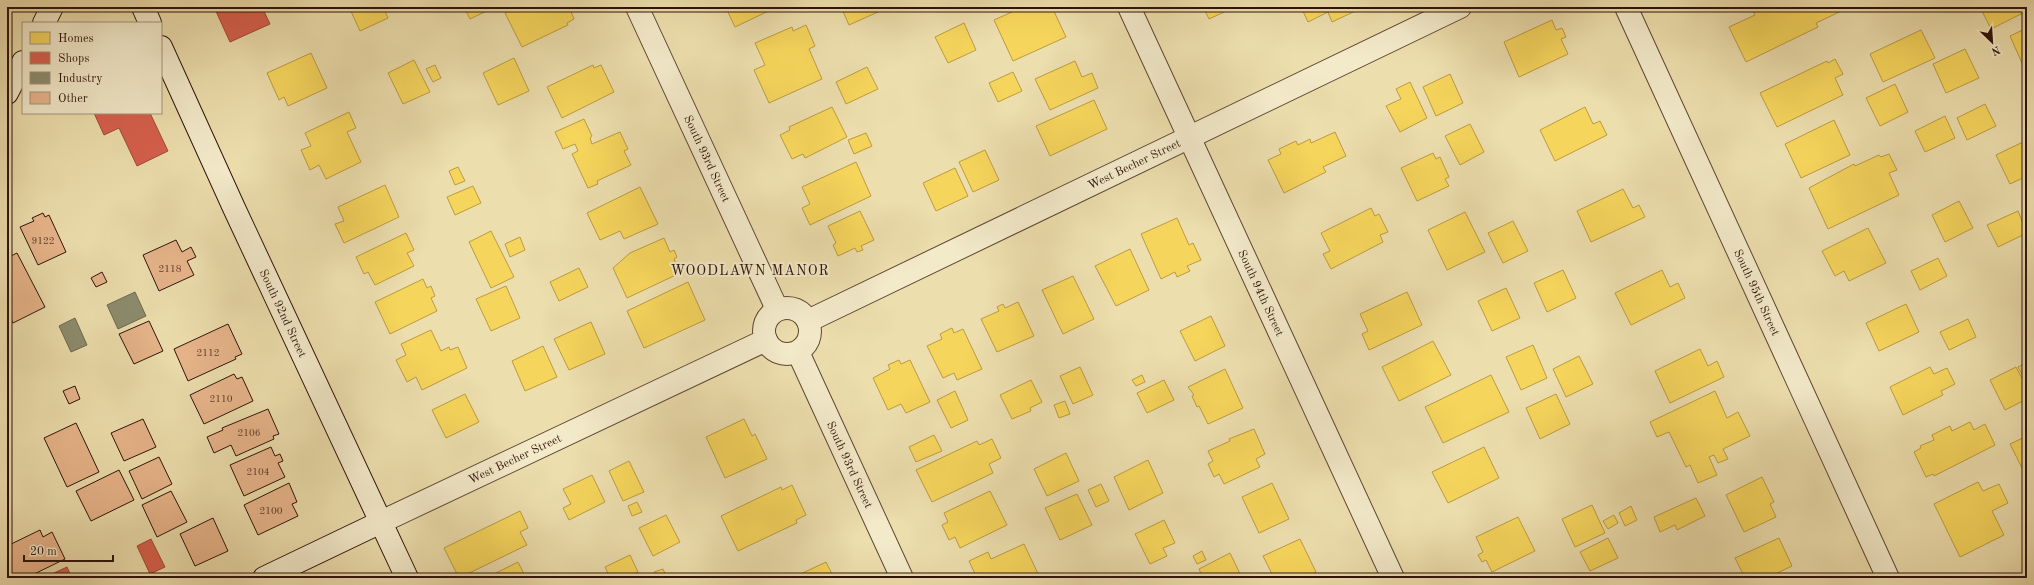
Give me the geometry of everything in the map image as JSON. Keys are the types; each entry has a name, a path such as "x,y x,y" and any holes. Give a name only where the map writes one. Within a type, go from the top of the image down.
{"street":[{"path":"44,22 52,7"},
{"path":"143,7 150,22"},
{"name":"South 93rd Street","path":"637,7 777,309"},
{"name":"South 94th Street","path":"1130,7 1393,578"},
{"name":"West Becher Street","path":"808,321 1460,7"},
{"name":"South 95th Street","path":"1626,7 1888,578"},
{"name":"South 92nd Street","path":"162,49 234,208 408,578"},
{"path":"7,92 22,64"},
{"path":"789,307 797,309 808,321 810,334 808,342 798,352 781,354 774,350 766,340 764,330 765,323 769,316 777,309 789,307"},
{"name":"West Becher Street","path":"264,578 766,340"},
{"name":"South 93rd Street","path":"798,352 902,578"}],"building: Homes":[{"path":"349,7 383,7 388,18 360,31"},
{"path":"464,7 495,7 470,19"},
{"path":"517,7 558,7 559,10 569,7 574,19 567,23 568,25 522,47 505,13"},
{"path":"841,7 875,7 878,12 849,25"},
{"path":"1023,7 1052,7 1066,37 1013,61 994,20"},
{"path":"1203,7 1235,7 1209,19"},
{"path":"1301,7 1364,7 1332,22 1328,12 1308,22"},
{"path":"1761,7 1850,7 1816,23 1818,27 1746,62 1729,27 1755,15 1753,11"},
{"path":"1980,7 2027,7 2027,11 1991,29"},
{"path":"726,8 775,8 735,27"},
{"path":"1552,20 1556,30 1562,28 1566,37 1561,39 1568,54 1519,77 1504,42"},
{"path":"964,23 976,50 948,63 935,37"},
{"path":"806,25 815,46 809,49 822,79 769,103 754,70 765,65 755,43 792,27 793,31"},
{"path":"2027,28 2027,71 2026,72 2010,36"},
{"path":"1921,30 1935,58 1883,82 1870,54"},
{"path":"1965,49 1979,78 1946,93 1933,64"},
{"path":"311,53 327,88 288,106 284,97 279,100 267,73"},
{"path":"514,58 529,91 498,105 483,73"},
{"path":"1835,59 1843,74 1835,78 1843,95 1777,127 1760,93 1827,61 1828,63"},
{"path":"414,60 430,92 403,104 388,73"},
{"path":"1075,61 1082,77 1092,73 1098,88 1050,110 1035,79"},
{"path":"435,65 441,78 433,82 426,69"},
{"path":"593,65 594,68 601,65 614,92 562,118 547,87"},
{"path":"867,67 878,89 846,104 836,82"},
{"path":"1013,72 1022,91 998,102 989,83"},
{"path":"1450,74 1463,103 1436,116 1423,87"},
{"path":"1410,82 1427,118 1400,132 1386,106 1401,99 1396,89"},
{"path":"1895,84 1908,112 1880,126 1866,98"},
{"path":"1094,100 1107,129 1050,156 1036,126"},
{"path":"1985,104 1996,126 1967,140 1957,118"},
{"path":"832,107 847,137 805,158 803,154 792,159 780,135 790,130 789,127"},
{"path":"1585,107 1593,124 1600,121 1607,135 1555,161 1540,130"},
{"path":"349,112 356,128 347,132 361,162 326,179 319,165 310,170 301,150 311,146 305,133"},
{"path":"1945,116 1955,138 1925,152 1915,131"},
{"path":"584,119 592,136 590,138 592,144 620,132 628,149 624,151 631,165 597,181 598,184 588,188 572,154 578,151 575,144 563,149 555,132"},
{"path":"1834,120 1850,155 1801,178 1785,144"},
{"path":"1470,124 1484,152 1460,165 1445,136"},
{"path":"1335,132 1346,156 1323,167 1326,172 1284,193 1268,160 1281,154 1279,149 1296,141 1298,145 1310,139 1311,143"},
{"path":"866,133 872,146 854,154 848,140"},
{"path":"2023,142 2027,151 2027,176 2010,184 1996,155"},
{"path":"985,150 999,180 973,192 959,162"},
{"path":"1433,153 1436,159 1440,157 1449,177 1445,179 1449,186 1417,201 1401,168"},
{"path":"1889,154 1897,170 1889,173 1899,195 1828,229 1809,188 1854,164 1855,166 1879,155 1881,157"},
{"path":"856,162 871,196 810,225 802,208 810,204 802,187"},
{"path":"458,167 465,181 455,185 449,171"},
{"path":"955,168 968,196 936,211 923,183"},
{"path":"385,185 399,217 344,243 335,224 344,221 338,207"},
{"path":"473,186 481,203 455,215 447,197"},
{"path":"640,187 658,224 624,239 620,231 600,240 587,213"},
{"path":"1623,189 1633,208 1639,205 1645,217 1591,242 1577,211"},
{"path":"1959,201 1973,228 1945,242 1932,215"},
{"path":"1371,208 1375,216 1379,214 1388,232 1380,235 1383,242 1331,269 1323,254 1330,251 1321,233"},
{"path":"860,211 874,240 861,246 863,250 857,252 855,248 838,256 833,245 836,243 828,226"},
{"path":"2018,211 2027,233 1998,247 1987,225"},
{"path":"1465,212 1485,252 1447,270 1428,230"},
{"path":"1177,218 1189,245 1193,243 1201,260 1187,266 1190,271 1177,277 1175,272 1161,279 1141,234"},
{"path":"1513,221 1528,251 1503,263 1488,233"},
{"path":"1868,228 1886,263 1849,281 1844,271 1835,276 1822,251"},
{"path":"491,231 514,277 491,288 469,242"},
{"path":"406,233 414,250 407,253 414,266 375,285 368,272 364,274 356,257"},
{"path":"520,237 525,250 510,257 505,244"},
{"path":"664,238 670,252 674,250 677,257 674,259 680,273 627,298 613,268 630,253"},
{"path":"1130,249 1149,290 1116,306 1095,266"},
{"path":"1938,258 1947,276 1920,290 1911,271"},
{"path":"579,268 588,287 559,301 550,282"},
{"path":"1563,270 1576,298 1547,312 1534,283"},
{"path":"1662,270 1670,287 1678,283 1685,298 1631,325 1615,293"},
{"path":"1073,276 1094,319 1063,334 1042,290"},
{"path":"423,279 427,288 431,286 435,296 431,298 437,311 390,334 375,302"},
{"path":"688,282 705,320 644,348 627,311"},
{"path":"506,286 520,318 491,331 476,299"},
{"path":"1506,288 1520,318 1492,331 1478,301"},
{"path":"1407,292 1422,325 1369,350 1362,334 1368,331 1360,314"},
{"path":"1018,302 1034,336 997,352 981,319 999,311 997,307 1003,304 1005,308"},
{"path":"1906,304 1919,332 1879,351 1866,323"},
{"path":"1211,316 1225,346 1195,361 1180,331"},
{"path":"1968,319 1976,337 1949,350 1940,332"},
{"path":"591,322 605,354 569,370 554,339"},
{"path":"952,328 954,333 963,329 982,369 957,380 954,373 943,378 927,346 942,339 940,334"},
{"path":"431,330 441,351 449,347 450,350 458,347 467,368 422,390 416,377 407,382 396,360 406,355 401,344"},
{"path":"1433,341 1451,375 1399,401 1382,367"},
{"path":"1533,345 1547,378 1521,390 1506,357"},
{"path":"543,346 557,377 525,391 512,361"},
{"path":"1700,349 1708,366 1717,361 1724,377 1670,403 1655,371"},
{"path":"1579,356 1593,384 1566,397 1553,369"},
{"path":"899,360 901,364 910,360 930,402 906,413 901,404 888,410 873,378 890,369 888,365"},
{"path":"2027,362 2027,374 2023,376 2018,367"},
{"path":"1080,367 1093,395 1073,404 1060,376"},
{"path":"1930,367 1934,374 1947,368 1955,384 1941,391 1943,395 1903,415 1890,387"},
{"path":"2016,367 2027,388 2027,399 2005,410 1990,380"},
{"path":"1225,369 1243,408 1208,424 1199,406 1197,407 1192,396 1194,395 1188,387"},
{"path":"1142,375 1145,382 1136,386 1132,380"},
{"path":"1491,375 1509,412 1443,443 1425,407"},
{"path":"1031,380 1042,402 1030,408 1031,411 1012,419 1000,395"},
{"path":"1164,380 1174,400 1147,413 1137,393"},
{"path":"955,391 968,420 951,428 937,400"},
{"path":"1715,391 1727,418 1738,412 1750,436 1723,449 1728,459 1718,463 1714,455 1709,457 1717,475 1698,483 1690,465 1686,467 1669,432 1657,437 1650,422"},
{"path":"465,394 479,422 446,438 432,410"},
{"path":"1556,394 1570,424 1540,439 1526,408"},
{"path":"1065,401 1070,414 1059,418 1054,405"},
{"path":"744,419 752,436 755,434 767,459 725,478 706,437"},
{"path":"1970,422 1974,430 1985,424 1995,445 1934,476 1933,474 1926,477 1914,452 1921,448 1920,446 1934,440 1932,435 1950,426 1952,431"},
{"path":"1254,429 1265,454 1256,459 1260,467 1224,484 1219,474 1214,477 1208,464 1213,461 1208,451 1230,441 1229,439"},
{"path":"934,435 942,451 916,462 909,447"},
{"path":"2027,436 2027,471 2024,472 2010,444"},
{"path":"992,439 1001,458 989,464 993,473 932,502 916,470 977,441 979,445"},
{"path":"1484,447 1499,478 1448,503 1432,472"},
{"path":"1066,453 1079,481 1047,496 1034,469"},
{"path":"1148,460 1163,493 1129,510 1114,477"},
{"path":"629,461 644,492 623,501 609,471"},
{"path":"592,475 605,502 569,520 563,508 571,504 563,489"},
{"path":"1762,477 1774,502 1770,504 1776,517 1744,532 1726,495"},
{"path":"1978,482 1983,491 1999,484 2008,503 1992,511 2004,535 1960,557 1934,504"},
{"path":"1272,483 1289,519 1259,533 1242,497"},
{"path":"1101,484 1109,501 1096,507 1088,490"},
{"path":"792,485 806,515 796,520 797,523 738,551 721,516 781,487 782,490"},
{"path":"990,491 1007,525 960,548 955,537 949,540 942,525 948,522 944,513"},
{"path":"1077,494 1092,525 1060,540 1045,508"},
{"path":"1696,498 1705,516 1677,530 1675,525 1660,532 1654,517"},
{"path":"637,502 642,512 632,516 628,506"},
{"path":"1592,505 1605,533 1575,547 1562,519"},
{"path":"1631,506 1637,520 1625,526 1619,513"},
{"path":"520,511 528,528 520,532 527,545 459,578 444,548"},
{"path":"666,515 680,542 653,556 639,528"},
{"path":"1614,515 1618,523 1608,529 1603,521"},
{"path":"1518,517 1535,551 1492,572 1486,560 1482,562 1478,555 1483,552 1476,537"},
{"path":"1164,520 1175,543 1163,548 1167,556 1150,564 1135,534"},
{"path":"1608,538 1618,558 1590,571 1580,552"},
{"path":"1779,538 1792,566 1767,578 1745,578 1735,558"},
{"path":"1300,539 1316,572 1304,578 1264,578 1272,574 1263,556"},
{"path":"1024,544 1040,578 977,578 969,561 988,552 991,559"},
{"path":"1202,551 1206,560 1197,564 1193,556"},
{"path":"1230,553 1242,578 1203,578 1199,569"},
{"path":"630,555 638,572 625,578 610,578 605,567"},
{"path":"518,562 526,578 486,578"},
{"path":"826,562 834,578 792,578"},
{"path":"663,569 667,578 657,578 654,572"}],"building: Shops":[{"path":"214,7 262,7 270,24 230,42"},
{"path":"94,114 150,114 168,151 137,166 119,128 104,135"},
{"path":"151,539 165,567 150,574 137,546"},
{"path":"67,567 72,578 43,578"}],"building: Industry":[{"path":"135,292 146,316 118,329 107,305"},
{"path":"75,318 87,345 71,352 59,326"}],"building: Other":[{"path":"43,213 45,217 49,215 66,252 38,265 20,227 34,221 32,218"},
{"path":"176,240 182,252 191,247 196,257 187,261 194,275 159,291 143,255"},
{"path":"17,253 45,307 13,323 7,312 7,258"},
{"path":"102,272 107,282 96,287 91,278"},
{"path":"149,321 163,351 134,364 119,334"},
{"path":"228,324 242,354 235,357 236,359 188,381 174,349"},
{"path":"234,374 237,379 242,377 253,401 204,424 190,395"},
{"path":"75,386 80,399 69,404 63,391"},
{"path":"268,409 279,434 273,436 274,439 236,456 231,445 214,453 207,437 223,430 222,428"},
{"path":"143,419 156,447 124,461 111,433"},
{"path":"76,423 99,472 67,487 44,438"},
{"path":"271,447 275,456 280,454 283,461 278,463 285,477 244,496 230,465"},
{"path":"159,457 172,484 142,499 129,471"},
{"path":"119,470 134,500 91,521 76,491"},
{"path":"289,483 297,502 292,504 298,516 258,535 244,505"},
{"path":"171,491 187,522 157,537 142,505"},
{"path":"213,518 228,551 195,566 180,534"},
{"path":"40,530 43,537 52,532 65,559 26,578 13,578 7,567 7,546"}],"district":[{"name":"WOODLAWN MANOR","path":"750,270"}]}
